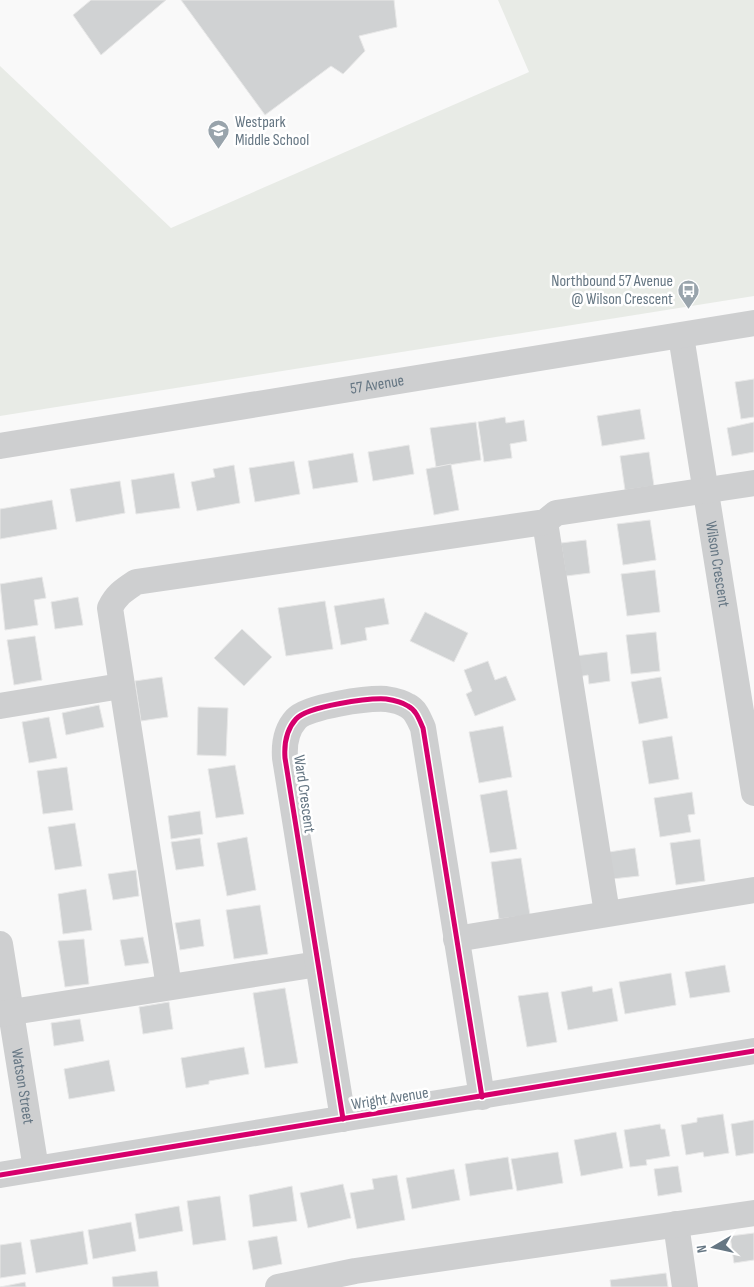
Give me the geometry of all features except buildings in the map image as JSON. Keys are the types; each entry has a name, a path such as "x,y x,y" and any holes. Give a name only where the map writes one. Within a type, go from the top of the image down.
{"street":[{"name":"57 Avenue","path":"0,446 754,324"},
{"name":"Wilson Crescent","path":"681,336 754,794"},
{"path":"169,987 110,608 115,598 136,582 545,522 556,513 754,483"},
{"path":"545,522 607,913"},
{"path":"0,706 121,686"},
{"name":"Ward Crescent","path":"343,1119 284,746 287,735 298,717 316,709 385,699 408,706 419,718 423,728 482,1097"},
{"path":"456,939 754,890"},
{"name":"Watson Street","path":"0,944 6,1013 36,1169"},
{"path":"6,1013 318,964"},
{"name":"Wright Avenue","path":"0,1175 754,1052"},
{"path":"278,1287 356,1271 754,1213"},
{"path":"676,1224 685,1287"}],"shaded area":[{"path":"498,0 754,0 754,296 0,416 0,66 171,228 529,72"}],"cycle path":[{"path":"343,1119 285,758 285,748 286,737 290,728 296,719 303,714 353,701 386,699 400,702 413,710 423,728 482,1097"},
{"path":"0,1175 754,1051"}],"place":[{"name":"Westpark Middle School","path":"219,150"},
{"name":"Northbound 57 Avenue @ Wilson Crescent","path":"689,309"}]}
